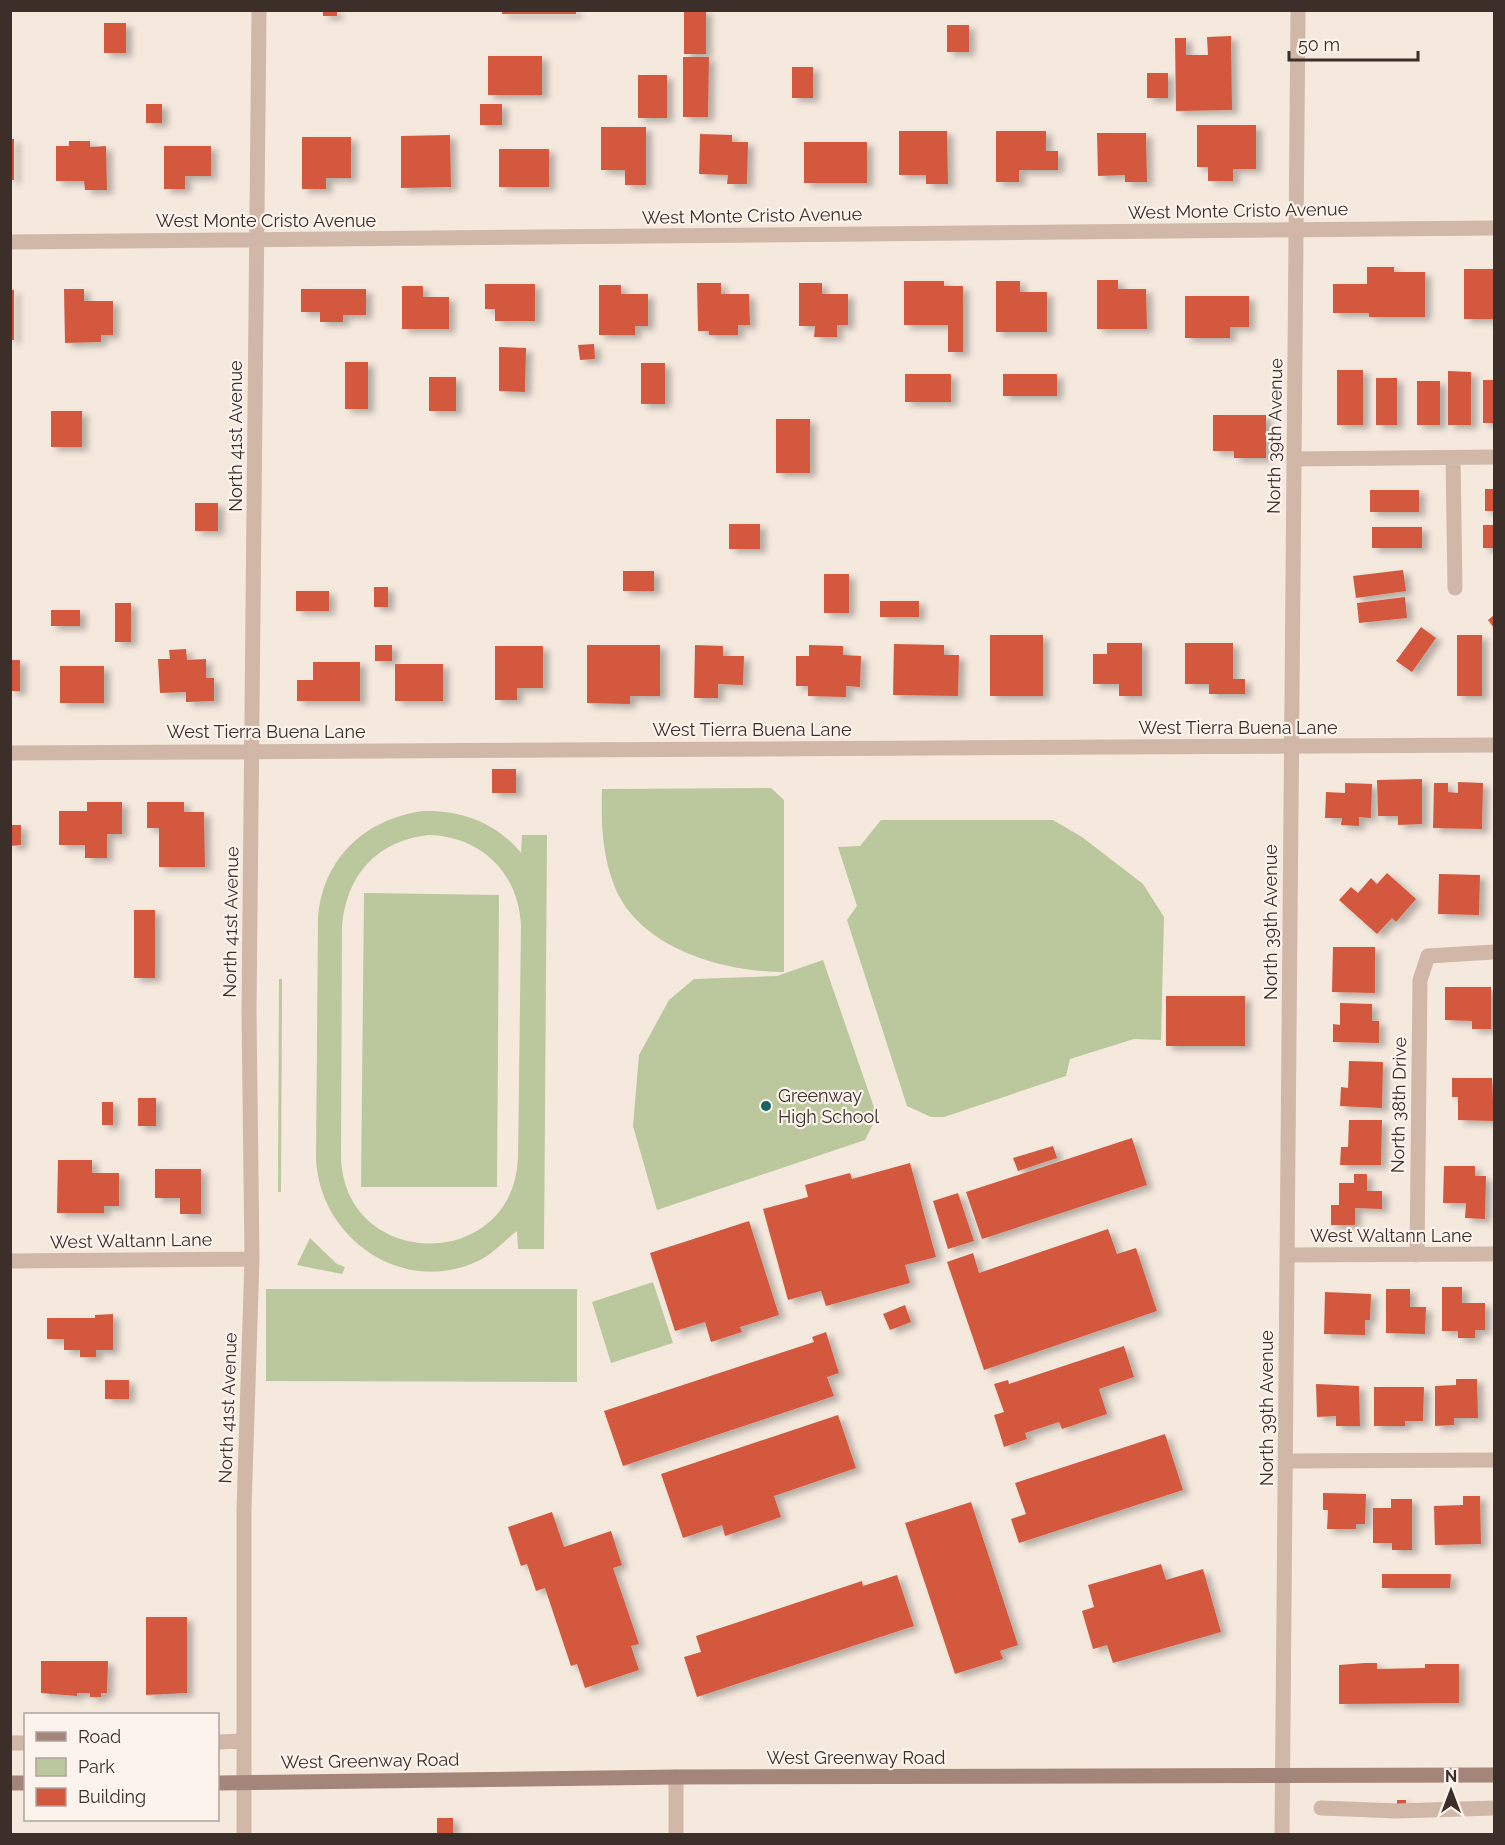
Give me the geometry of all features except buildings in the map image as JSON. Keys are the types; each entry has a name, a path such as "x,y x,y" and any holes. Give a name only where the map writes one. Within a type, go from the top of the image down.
{"main road":[{"name":"West Greenway Road","path":"219,1783 676,1777 1494,1775"}],"street":[{"name":"North 41st Avenue","path":"243,1834 244,1509 252,1259 249,1011 259,10"},
{"name":"North 39th Avenue","path":"1282,1834 1298,10"},
{"name":"West Monte Cristo Avenue","path":"10,242 1494,228"},
{"path":"1294,459 1494,457"},
{"path":"1452,458 1455,588"},
{"name":"West Tierra Buena Lane","path":"10,753 1292,748 1494,745"},
{"name":"North 38th Drive","path":"1417,1255 1420,980 1428,956 1494,952"},
{"name":"West Waltann Lane","path":"1288,1256 1494,1254"},
{"name":"West Waltann Lane","path":"10,1261 252,1259"},
{"path":"1287,1461 1494,1460"},
{"path":"219,1742 243,1741"},
{"path":"676,1777 676,1834"},
{"path":"1321,1808 1397,1811 1494,1808"}],"green space":[{"path":"771,788 784,800 784,972 760,971 710,961 662,940 642,925 626,907 610,873 603,838 602,789"},
{"path":"437,811 477,820 501,834 521,853 522,835 547,835 544,1249 518,1249 517,1231 480,1260 451,1270 423,1271 395,1265 370,1253 349,1235 332,1213 321,1186 316,1157 318,918 322,897 328,877 338,860 351,845 383,823 402,815","holes":["428,835 465,842 494,861 505,874 519,907 521,926 518,1157 509,1195 489,1222 461,1238 429,1244 397,1238 369,1221 349,1194 341,1156 342,927 350,892 367,864 379,853 410,839"]},
{"path":"881,820 1053,820 1082,837 1143,884 1164,917 1161,1040 1134,1039 1070,1059 1066,1076 944,1117 931,1117 907,1106 847,920 857,906 838,847 860,846"},
{"path":"364,893 499,895 497,1187 361,1187"},
{"path":"823,960 877,1116 865,1140 657,1210 633,1126 639,1055 669,1000 694,979 777,976"},
{"path":"279,979 282,979 281,1192 278,1192"},
{"path":"310,1238 337,1264 345,1267 342,1274 297,1265"},
{"path":"653,1282 673,1343 611,1363 592,1302"},
{"path":"266,1289 577,1289 577,1382 266,1381"}],"place":[{"name":"Greenway High School","path":"766,1106"}]}
